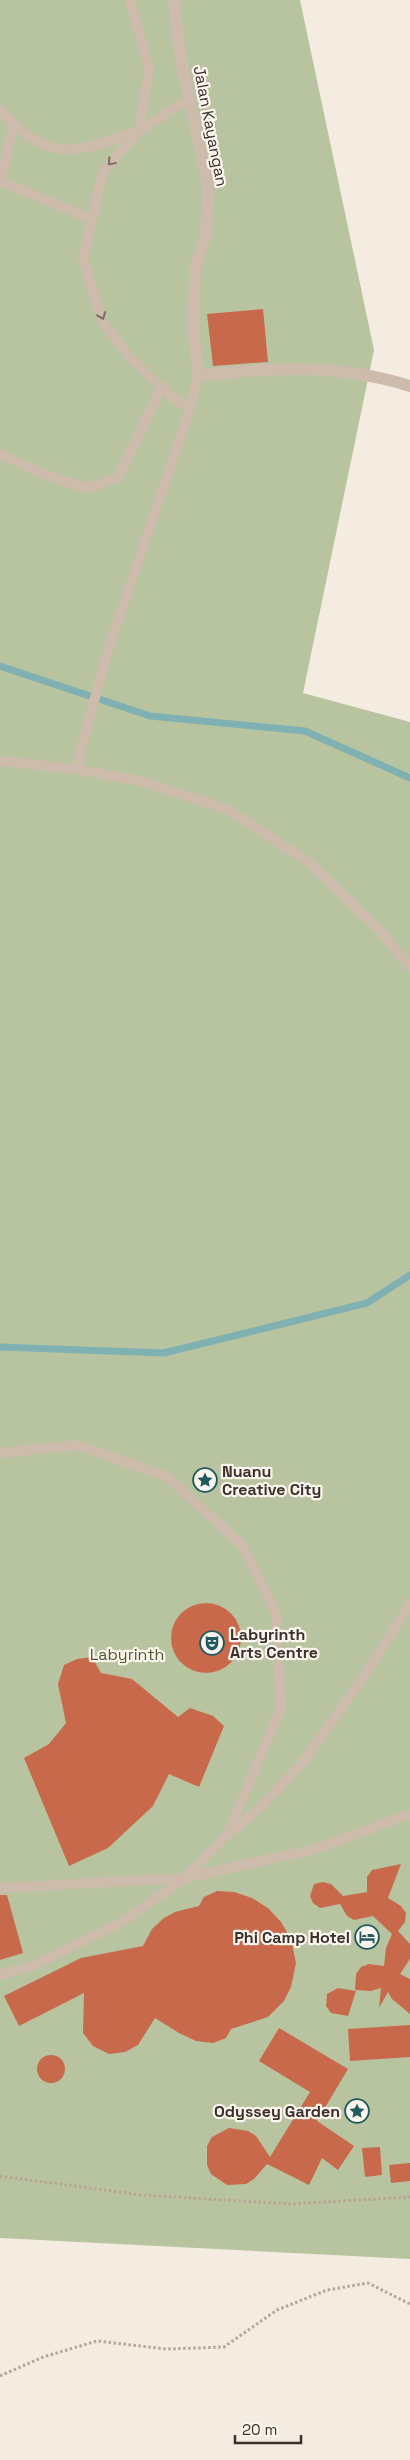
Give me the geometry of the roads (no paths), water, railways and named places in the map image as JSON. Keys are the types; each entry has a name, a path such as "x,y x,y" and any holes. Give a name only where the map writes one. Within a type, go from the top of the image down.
{"street":[{"name":"Jalan Kayangan","path":"174,0 180,55 209,190 205,239 196,267 194,333 198,376"},
{"path":"198,376 246,370 301,369 359,374 410,386"}],"lane":[{"path":"130,0 149,69 139,131 103,172 83,258 102,321 128,356 172,397 190,409"},
{"path":"0,110 13,126 33,138 60,149 94,145 139,131 189,99"},
{"path":"13,126 0,182 92,219"},
{"path":"76,770 106,656 190,409 198,376"},
{"path":"0,454 48,476 87,488 118,478 162,386"},
{"path":"0,761 76,770 141,781 227,809 310,863 380,931 410,967"},
{"path":"0,1454 77,1445 168,1477 242,1545 276,1613 281,1708 227,1835"},
{"path":"0,1975 34,1965 122,1922 185,1878 227,1835 265,1803 306,1758 367,1672 410,1604"},
{"path":"0,1888 185,1878 319,1848 410,1814"}],"waterway":[{"path":"0,666 150,716 305,731 410,778"},
{"path":"0,1347 164,1353 367,1303 410,1275"}],"place":[{"name":"Nuanu Creative City","path":"205,1480"},
{"name":"Labyrinth Arts Centre","path":"212,1643"},
{"name":"Phi Camp Hotel","path":"367,1937"},
{"name":"Odyssey Garden","path":"357,2111"}],"park label":[{"name":"Labyrinth","path":"127,1654"}]}
